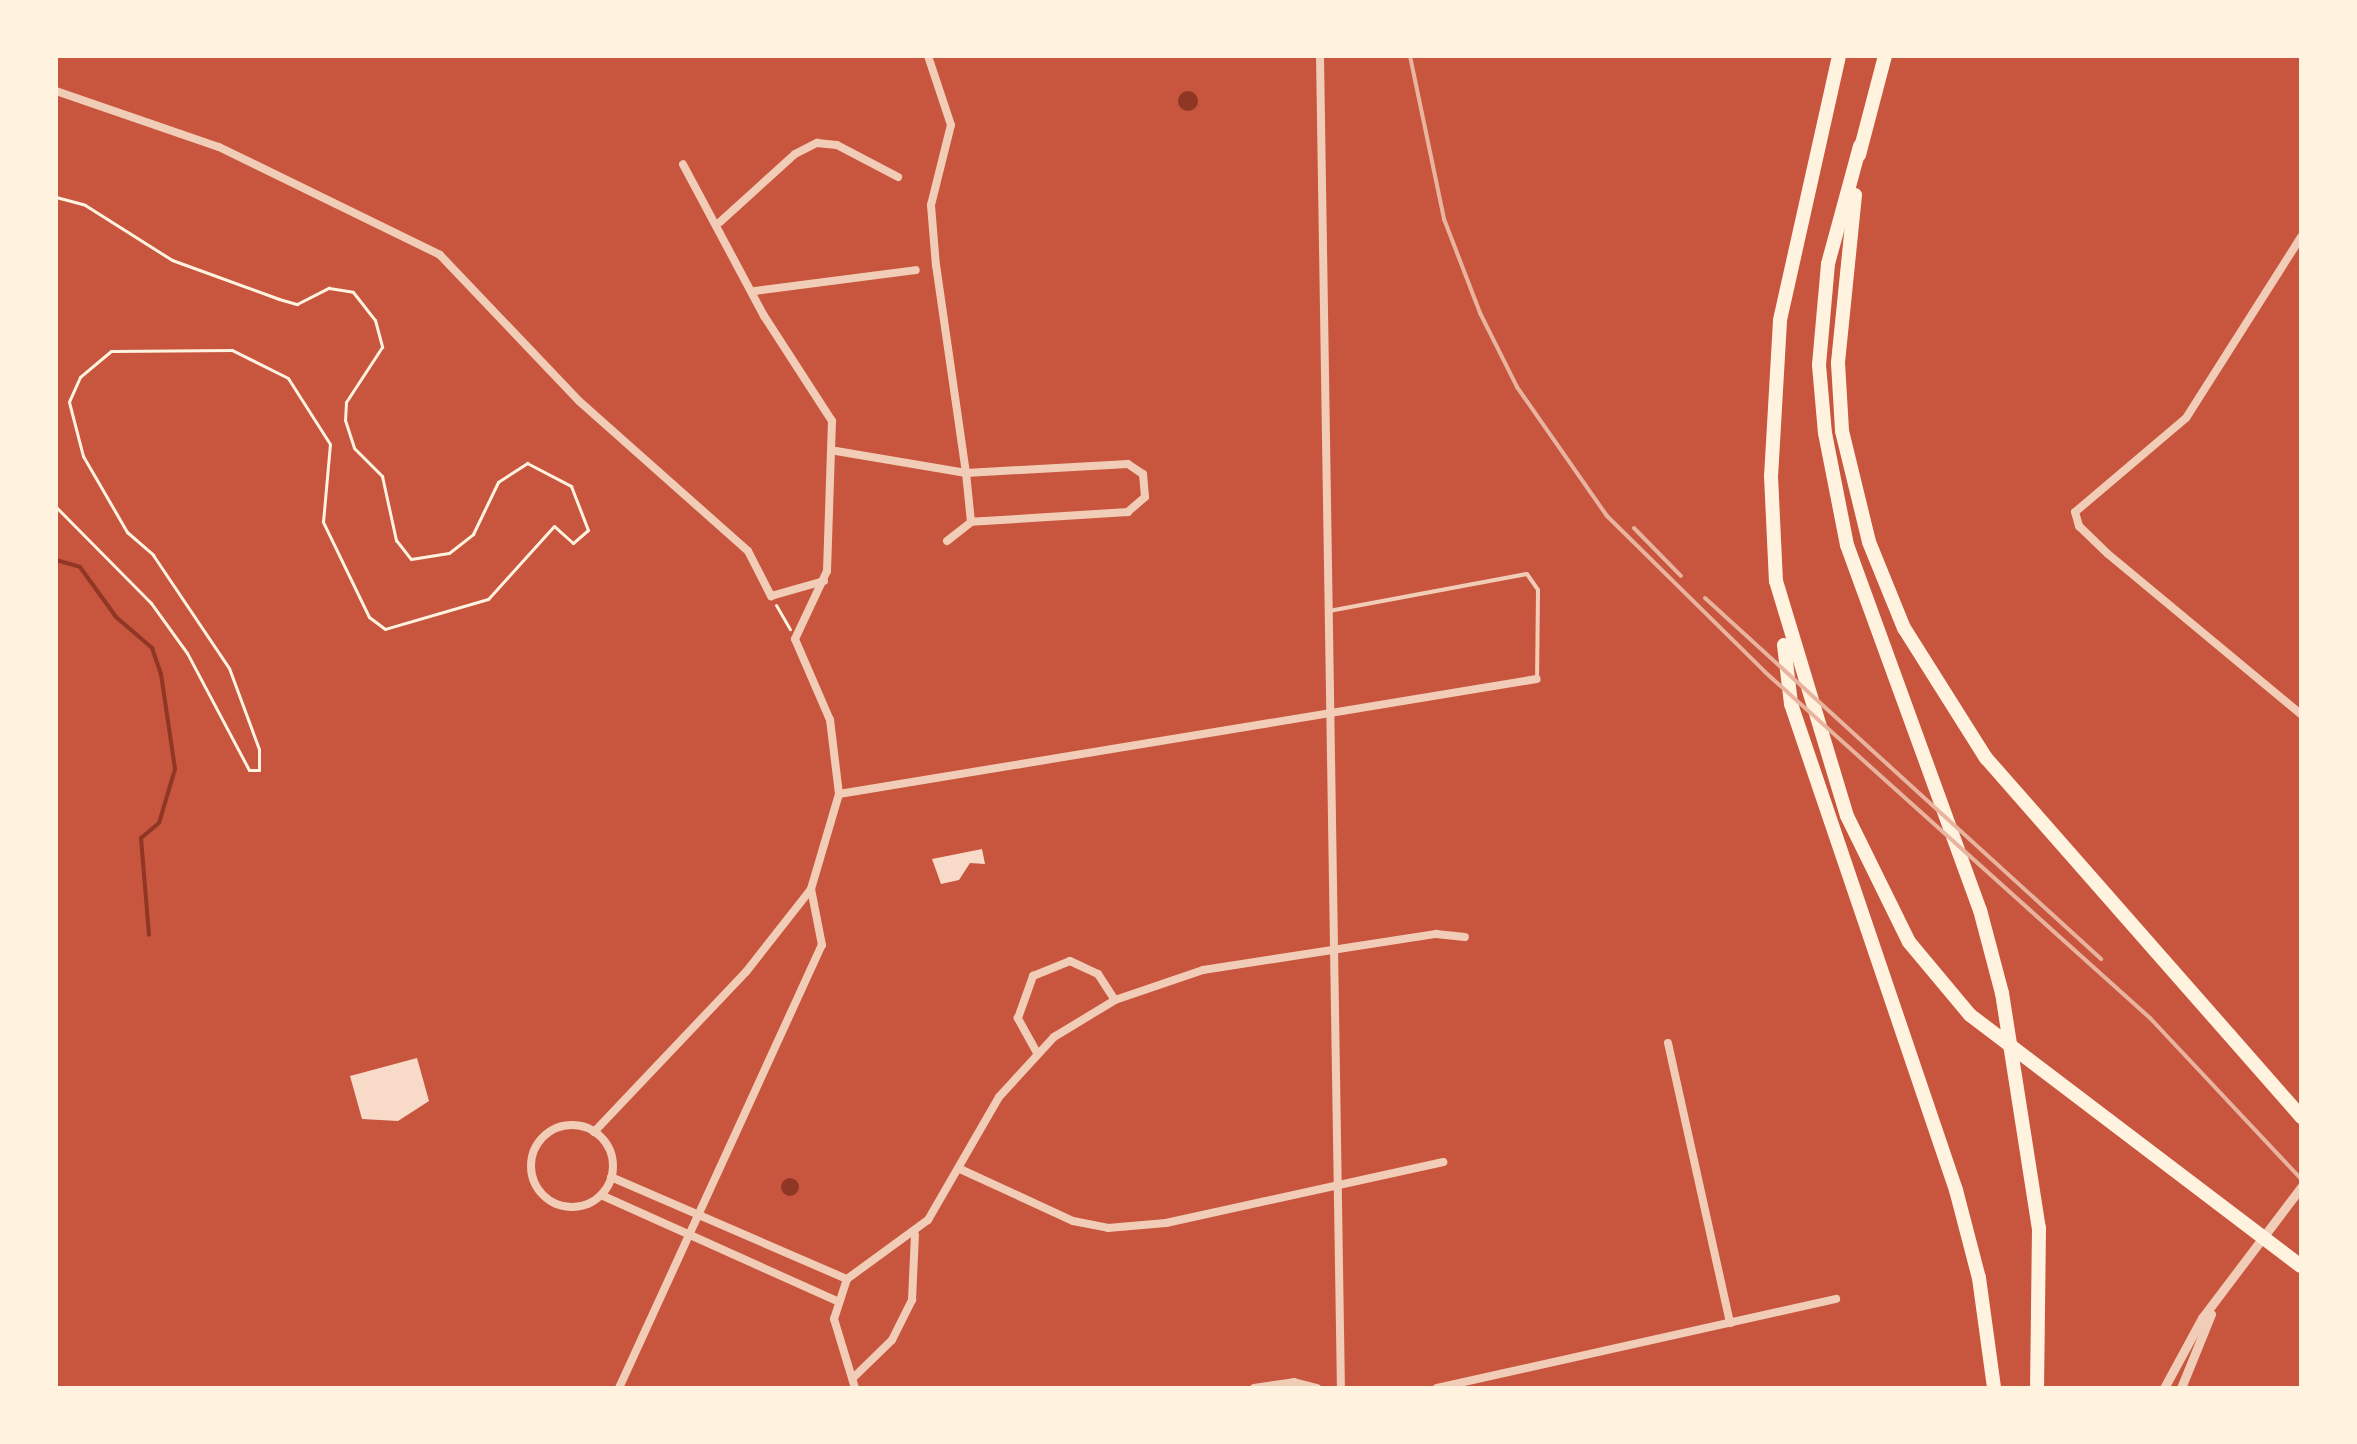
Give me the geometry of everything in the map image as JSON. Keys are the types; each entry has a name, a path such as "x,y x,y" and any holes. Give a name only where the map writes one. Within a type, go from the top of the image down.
{"highway":[{"path":"1839,56 1780,321 1771,476 1776,581 1791,704 1956,1190 1993,1351 1994,1388"},
{"path":"1885,56 1828,264 1819,365 1825,433 1847,545 1946,811 2002,993 2039,1228 2037,1388"},
{"path":"1860,146 1838,363 1842,431 1865,529 1904,628 1986,758 2301,1117"},
{"path":"1776,581 1799,674 1875,880 1927,967 1970,1015 2066,1092 2301,1266"}],"street":[{"path":"928,56 951,125 931,205 971,522"},
{"path":"1320,56 1327,612 1337,948 1336,1187 1341,1388"},
{"path":"56,91 219,147 440,255 579,401 748,551 771,596 824,581"},
{"path":"720,222 795,154 817,143 837,145 898,177"},
{"path":"594,1132 746,972 811,889 839,794 830,720 795,639 824,581 836,451 824,405 755,291 720,222 683,164"},
{"path":"2301,237 2186,418 2075,512 2079,526 2108,554 2301,714"},
{"path":"755,291 916,270"},
{"path":"836,451 966,473 1128,464 1147,484 1139,506 1128,512 971,522 947,541"},
{"path":"839,794 1537,679"},
{"path":"619,1388 822,945 811,889"},
{"path":"855,1388 836,1334 837,1301 847,1279 915,1235 960,1169 999,1097 1036,1051 1115,1000 1203,970 1337,948 1465,937"},
{"path":"1036,1051 1018,1018 1033,976 1070,961 1098,974 1115,1000"},
{"path":"1668,1043 1730,1323"},
{"path":"558,1128 594,1132 611,1155 611,1177 601,1195 582,1205 558,1204 539,1190 531,1166 538,1143 558,1128"},
{"path":"960,1169 1073,1221 1108,1228 1336,1187 1443,1162"},
{"path":"611,1177 698,1211 847,1279"},
{"path":"2164,1388 2225,1293 2301,1187"},
{"path":"601,1195 837,1301"},
{"path":"853,1378 892,1340 912,1300 915,1235"},
{"path":"1437,1388 1836,1299"},
{"path":"2181,1388 2211,1314"},
{"path":"1254,1388 1294,1382 1317,1388"}],"lane":[{"path":"1327,612 1527,574 1538,590 1537,679"}],"path":[{"path":"56,197 85,205 172,260 279,299 297,304 329,288 353,292 375,320 382,347 346,402 345,420 354,448 382,476 396,540 411,559 449,553 473,534 498,482 527,463 571,486 588,530 573,543 554,526 488,599 385,629 369,617 323,522 330,444 288,378 232,350 111,351 80,377 69,402 83,456 127,532 153,555 229,668 259,749 259,770 249,770 187,653 151,603 56,507"},
{"path":"771,596 795,639"}],"shaded area":[{"path":"1188,91 1195,94 1198,101 1195,108 1188,111 1181,108 1178,101 1181,94"},
{"path":"786,1178 794,1178 799,1187 797,1194 786,1196 781,1191 781,1183"}],"building":[{"path":"982,849 985,864 970,863 959,880 941,884 932,859"},
{"path":"417,1058 429,1101 398,1121 362,1119 350,1076"}],"waterway":[{"path":"56,560 80,567 116,617 152,648 161,674 175,769 159,823 141,838 149,935"}],"railway":[{"path":"1410,56 1444,219 1480,313 1517,387 1607,516 1765,672 2150,1018 2301,1179"},
{"path":"1634,528 1681,576"},
{"path":"1705,598 2101,959"}]}
